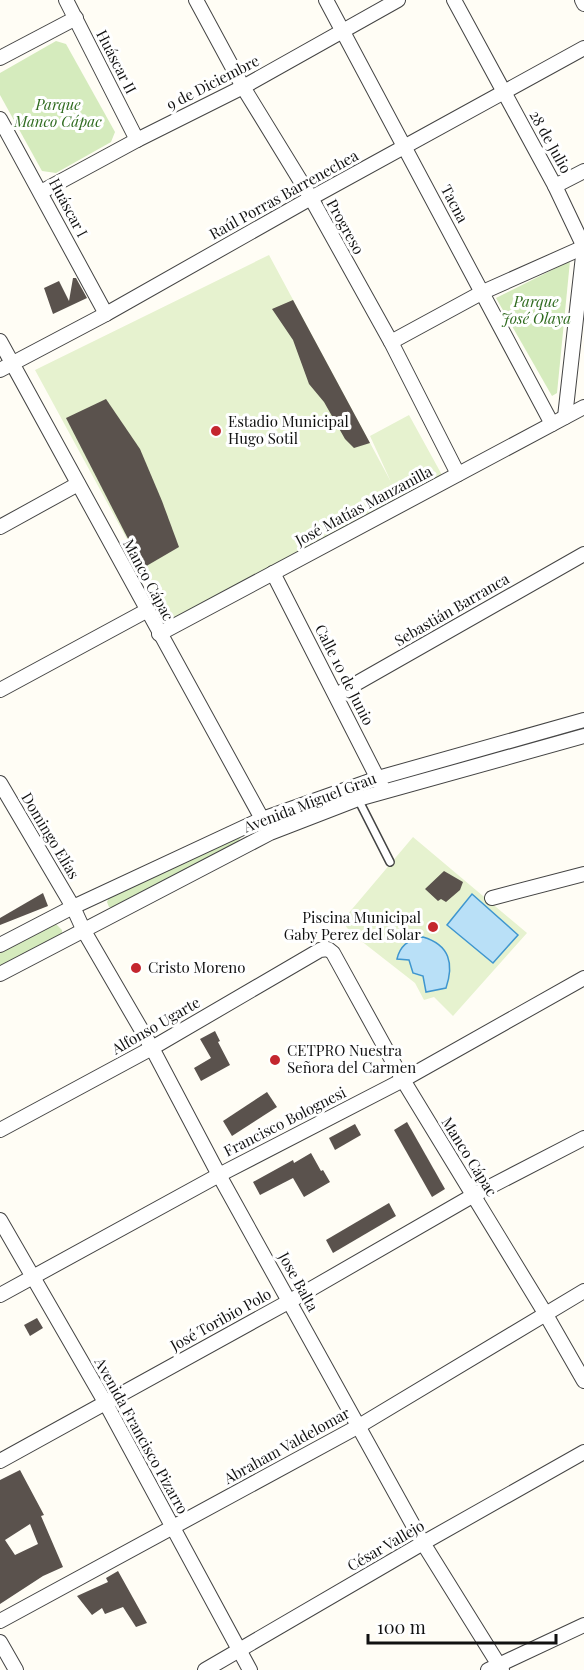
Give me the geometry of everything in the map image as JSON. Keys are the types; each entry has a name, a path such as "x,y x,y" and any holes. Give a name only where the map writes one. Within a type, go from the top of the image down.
{"street":[{"name":"Huáscar II","path":"66,0 137,140"},
{"name":"Progreso","path":"196,0 243,87 311,198 391,342 458,474"},
{"name":"Tacna","path":"326,0 552,424"},
{"name":"9 de Diciembre","path":"41,192 137,140 243,87 398,0"},
{"name":"28 de Julio","path":"454,0 555,186 584,248"},
{"path":"582,0 584,4"},
{"path":"0,58 76,18"},
{"name":"Raúl Porras Barrenechea","path":"6,366 106,314 584,48"},
{"name":"Huáscar I","path":"0,119 106,314"},
{"path":"555,186 584,171"},
{"path":"391,342 483,292 584,248 565,417"},
{"name":"Manco Cápac","path":"0,341 6,366 78,484 270,833"},
{"name":"José Matías Manzanilla","path":"159,634 584,407"},
{"path":"0,527 78,484"},
{"name":"Sebastián Barranca","path":"336,695 584,554"},
{"name":"Calle 10 de Junio","path":"273,573 384,791"},
{"path":"0,690 147,611"},
{"name":"Avenida Miguel Grau","path":"0,945 73,906 262,819 378,778 584,720"},
{"name":"Avenida Miguel Grau","path":"0,974 270,833 358,799 584,736"},
{"name":"Domingo Elías","path":"1,788 73,906"},
{"path":"492,898 584,874"},
{"name":"Jose Balta","path":"73,906 84,931 152,1048 219,1175 358,1426 496,1668"},
{"name":"Manco Cápac","path":"327,949 333,953 403,1080 584,1381"},
{"name":"Alfonso Ugarte","path":"0,1130 152,1048 320,950 327,949"},
{"name":"Francisco Bolognesi","path":"0,1295 219,1175 403,1080 584,978"},
{"name":"José Toribio Polo","path":"0,1461 290,1301 474,1195 584,1138"},
{"name":"Avenida Francisco Pizarro","path":"0,1220 105,1402 250,1670"},
{"name":"Abraham Valdelomar","path":"0,1621 358,1426 584,1291"},
{"name":"César Vallejo","path":"205,1670 584,1452"},
{"path":"496,1668 584,1625"},
{"path":"0,1642 16,1670"}],"lane":[{"path":"358,799 390,862"}],"green space":[{"name":"Parque Manco Cápac","path":"56,41 66,44 115,132 111,142 56,173 42,171 0,95 0,73"},
{"name":"Estadio Municipal Hugo Sotil","path":"269,255 391,482 370,436 409,415 442,475 171,620 35,370"},
{"name":"Parque José Olaya","path":"570,261 557,393 552,396 496,298"},
{"path":"235,836 242,836 236,844 114,909 109,907 107,902 110,895"},
{"name":"Piscina Municipal Gaby Perez del Solar","path":"413,837 527,933 453,1016 434,997 424,1000 415,983 351,933 342,921"},
{"path":"55,923 62,930 62,935 0,969 0,951"}],"water":[{"path":"472,894 518,935 493,963 447,925"},
{"path":"423,937 439,945 448,956 450,971 446,988 426,992 423,976 413,973 409,960 397,959 400,950 406,944 413,939"}],"building":[{"path":"73,278 76,278 87,298 53,314 44,288 59,281 69,301"},
{"path":"293,300 370,443 354,448 345,439 324,402 309,384 293,340 272,309"},
{"path":"106,399 140,449 179,547 143,568 66,418"},
{"path":"444,871 463,882 460,890 446,902 441,899 438,901 425,889"},
{"path":"43,893 48,906 0,925 0,918"},
{"path":"215,1031 230,1065 201,1081 194,1068 211,1058 200,1039"},
{"path":"267,1092 277,1107 232,1136 223,1121"},
{"path":"407,1122 445,1189 432,1197 394,1130"},
{"path":"355,1124 361,1135 335,1150 329,1138"},
{"path":"311,1153 330,1182 304,1197 293,1178 260,1195 253,1182"},
{"path":"389,1203 396,1216 333,1253 326,1240"},
{"path":"37,1318 43,1328 30,1336 24,1325"},
{"path":"20,1470 44,1515 41,1516 63,1567 43,1576 0,1604 0,1480","holes":["30,1524 38,1544 15,1555 5,1540"]},
{"path":"118,1571 147,1623 136,1627 123,1607 105,1614 102,1608 92,1615 77,1596 108,1582 106,1578"}],"place":[{"name":"Estadio Municipal Hugo Sotil","path":"216,431"},
{"name":"Piscina Municipal Gaby Perez del Solar","path":"433,927"},
{"name":"Cristo Moreno","path":"136,968"},
{"name":"CETPRO Nuestra Señora del Carmen","path":"275,1060"}]}
